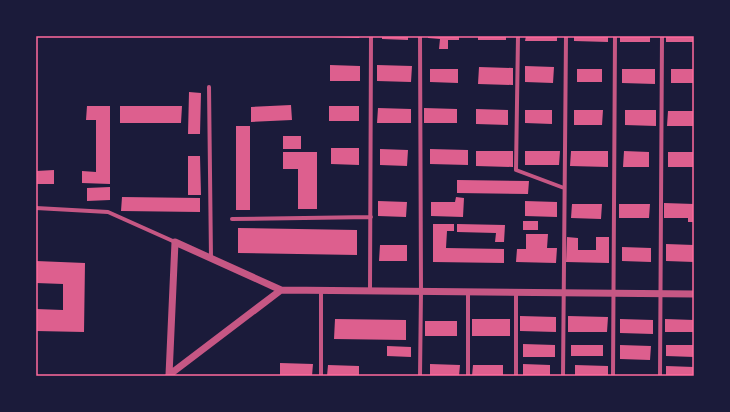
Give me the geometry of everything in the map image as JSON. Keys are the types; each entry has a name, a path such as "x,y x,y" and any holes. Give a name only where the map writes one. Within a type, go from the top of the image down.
{"street":[{"path":"370,290 371,36"},
{"path":"420,36 420,376"},
{"path":"518,36 516,170 564,188"},
{"path":"563,376 566,36"},
{"path":"613,376 615,36"},
{"path":"660,376 662,36"},
{"path":"209,86 211,258"},
{"path":"36,208 108,212 281,290 694,294"},
{"path":"232,219 371,217"},
{"path":"168,375 175,242"},
{"path":"168,375 281,290"},
{"path":"321,290 321,376"},
{"path":"468,292 468,376"},
{"path":"516,292 516,376"}],"building":[{"path":"333,36 360,36 359,38"},
{"path":"382,36 408,36 408,40 382,39"},
{"path":"428,36 459,36 459,40 448,40 448,49 439,49 440,39 428,38"},
{"path":"478,36 506,36 506,40 478,40"},
{"path":"526,36 557,36 557,41 525,41"},
{"path":"574,36 608,36 608,42 574,41"},
{"path":"620,36 650,36 650,42 620,42"},
{"path":"666,36 694,36 694,42 666,42"},
{"path":"330,65 360,66 360,81 330,81"},
{"path":"377,65 412,66 411,82 377,81"},
{"path":"525,66 554,67 553,83 525,82"},
{"path":"479,67 513,68 513,85 478,84"},
{"path":"430,69 458,69 458,83 430,82"},
{"path":"577,69 602,69 602,82 577,82"},
{"path":"622,69 655,69 655,84 622,83"},
{"path":"671,69 694,69 694,83 671,83"},
{"path":"189,92 201,93 200,134 188,134"},
{"path":"291,105 292,120 251,122 251,107"},
{"path":"87,106 110,106 110,184 82,183 82,171 96,172 96,120 86,120"},
{"path":"120,106 182,106 181,123 120,123"},
{"path":"329,106 359,106 359,121 329,121"},
{"path":"378,108 411,109 411,123 377,123"},
{"path":"424,108 457,109 457,123 424,123"},
{"path":"476,109 508,110 508,125 476,124"},
{"path":"525,110 552,110 552,124 525,123"},
{"path":"574,110 603,110 602,125 574,125"},
{"path":"625,110 656,110 656,126 625,125"},
{"path":"668,111 694,111 694,126 667,126"},
{"path":"236,126 250,126 250,210 236,210"},
{"path":"283,136 301,136 301,149 283,149"},
{"path":"331,148 359,148 359,165 331,164"},
{"path":"380,149 408,150 407,166 380,165"},
{"path":"430,149 468,150 468,165 430,164"},
{"path":"476,151 513,151 513,167 476,166"},
{"path":"525,151 560,151 559,165 525,165"},
{"path":"571,151 608,151 608,167 570,166"},
{"path":"624,151 649,152 649,167 623,167"},
{"path":"283,152 317,152 317,209 298,209 298,169 283,169"},
{"path":"668,152 694,152 694,167 668,167"},
{"path":"188,156 200,156 201,195 188,195"},
{"path":"54,170 54,184 36,184 36,171"},
{"path":"457,180 529,181 528,194 457,193"},
{"path":"110,187 110,200 87,201 87,188"},
{"path":"122,197 200,198 200,212 121,211"},
{"path":"456,197 464,198 463,217 431,216 431,202 455,202"},
{"path":"378,201 407,202 406,217 378,216"},
{"path":"525,201 557,202 557,217 525,216"},
{"path":"664,203 694,204 694,222 688,222 688,218 664,218"},
{"path":"572,204 602,204 601,219 571,218"},
{"path":"619,204 650,204 649,218 619,218"},
{"path":"523,221 538,221 538,230 523,230"},
{"path":"433,224 454,224 454,231 447,231 446,248 504,249 504,263 433,262"},
{"path":"457,224 505,225 504,242 495,242 496,233 457,232"},
{"path":"238,228 357,230 357,255 238,253"},
{"path":"526,234 548,234 547,248 557,248 556,263 516,262 517,249 526,249"},
{"path":"567,237 578,238 578,250 596,250 596,237 609,237 609,263 566,262"},
{"path":"666,244 694,245 694,262 666,261"},
{"path":"380,245 407,245 407,261 379,261"},
{"path":"622,247 651,248 651,262 622,261"},
{"path":"36,261 85,263 84,332 36,331 36,309 63,310 63,284 36,283"},
{"path":"520,316 556,317 556,332 520,331"},
{"path":"568,316 608,317 607,332 568,332"},
{"path":"335,319 406,320 406,340 334,339"},
{"path":"472,319 510,319 510,336 472,336"},
{"path":"620,319 653,320 653,334 620,333"},
{"path":"665,319 694,320 694,332 665,332"},
{"path":"425,321 457,321 457,336 425,336"},
{"path":"523,344 555,345 555,357 523,357"},
{"path":"571,345 603,345 603,356 571,356"},
{"path":"620,345 651,346 650,360 620,359"},
{"path":"666,345 694,345 694,357 666,356"},
{"path":"387,346 411,347 411,357 387,356"},
{"path":"280,363 313,364 312,376 280,376"},
{"path":"430,364 460,365 459,376 430,376"},
{"path":"523,364 550,365 550,376 523,376"},
{"path":"328,365 359,366 359,376 327,376"},
{"path":"473,365 503,365 503,376 472,376"},
{"path":"575,365 608,366 608,376 575,376"},
{"path":"666,366 694,367 694,376 666,376"}]}
